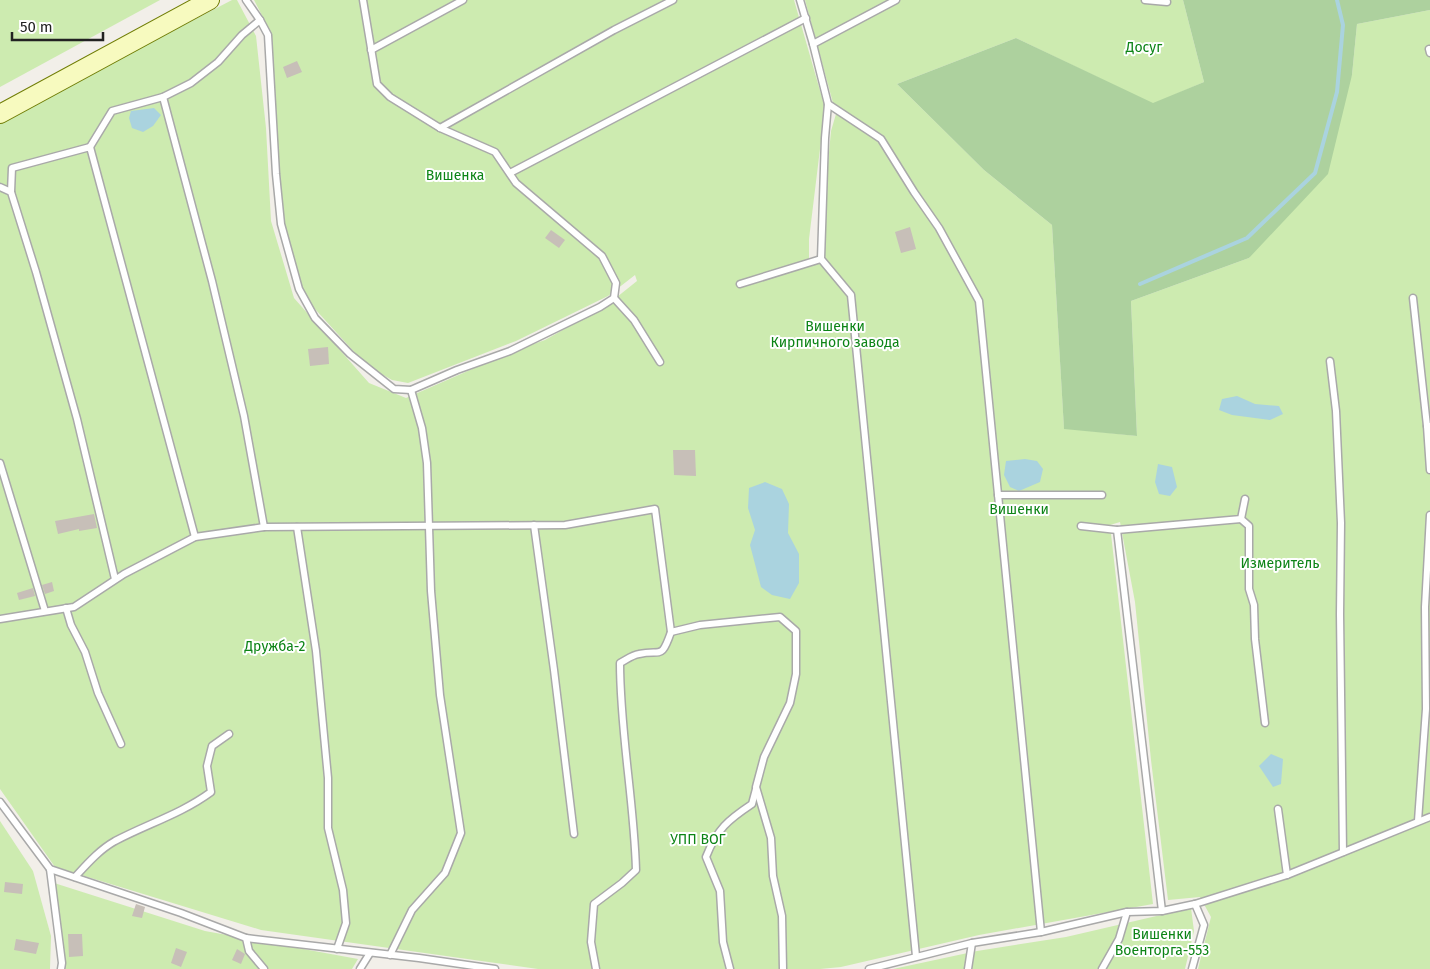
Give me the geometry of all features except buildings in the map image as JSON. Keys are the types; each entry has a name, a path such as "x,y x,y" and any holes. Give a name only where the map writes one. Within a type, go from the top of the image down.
{"main road":[{"path":"0,114 210,0"}],"lane":[{"path":"246,0 268,35 276,174 281,224 299,290 315,318 350,354 394,389 411,390 457,370 510,351 614,298"},
{"path":"363,0 377,84 390,97 440,128 495,152 516,183 602,256 616,283 614,298 634,320 660,362"},
{"path":"371,50 463,0"},
{"path":"440,128 614,30 673,0"},
{"path":"800,0 828,104 824,138 821,259 851,295 916,956"},
{"path":"813,44 896,0"},
{"path":"1145,0 1166,2"},
{"path":"510,173 806,18"},
{"path":"115,579 77,419 36,272 11,192 12,168 90,147 112,111 163,96 191,83 218,62 242,35 260,20"},
{"path":"163,96 217,301 244,416 264,527"},
{"path":"828,104 882,139 914,192 940,228 979,301 1041,932"},
{"path":"90,147 195,537"},
{"path":"0,187 11,192"},
{"path":"740,284 821,259"},
{"path":"1413,298 1428,426 1430,470"},
{"path":"1330,361 1336,411 1341,523 1340,614 1343,852"},
{"path":"390,955 412,910 445,872 461,833 440,695 431,591 426,463 422,428 411,390"},
{"path":"0,463 45,611"},
{"path":"998,495 1102,495"},
{"path":"1242,519 1245,499"},
{"path":"0,619 74,607 115,579 195,537 264,527 565,525 655,510 671,632 666,648 658,653 638,654 620,663 620,696 635,839 636,870 594,904 591,942 596,969"},
{"path":"1418,821 1426,709 1425,607 1430,515"},
{"path":"1082,526 1117,530 1242,519"},
{"path":"1242,519 1249,526 1249,589 1254,605 1265,723"},
{"path":"534,525 574,834"},
{"path":"297,526 316,651 328,778 328,828 343,890 346,923 337,949"},
{"path":"1117,530 1162,911"},
{"path":"66,608 71,626 85,652 98,693 121,744"},
{"path":"671,632 700,625 780,617 796,631 796,674 790,703 764,757 752,804 728,821 711,844 706,857 720,891 723,942 730,969"},
{"path":"75,877 89,861 114,842 197,803 211,792 207,766 212,746 230,734"},
{"path":"756,788 771,838 773,876 782,916 783,969"},
{"path":"0,802 50,869 62,963 61,969"},
{"path":"1278,809 1287,875"},
{"path":"873,969 916,956 972,943 1041,932 1128,912 1162,911 1195,904 1287,875 1430,816"},
{"path":"50,869 181,913 246,938 495,969"},
{"path":"1192,969 1204,925 1195,904"},
{"path":"1102,969 1119,939 1128,912"},
{"path":"246,938 250,951 264,969"},
{"path":"968,969 972,943"},
{"path":"360,969 370,953"}],"green space":[{"path":"0,0 160,0 0,87"},
{"path":"232,0 237,0 256,36 266,128 271,221 294,298 369,383 406,398 516,350 545,340 607,305 637,281 635,275 608,296 516,341 408,383 392,380 367,366 304,297 282,218 269,29 254,0 794,0 825,108 809,239 809,266 826,260 821,238 831,131 836,114 805,0 1183,0 1204,82 1153,104 1016,38 897,84 984,170 1052,225 1064,428 1137,436 1131,301 1249,258 1352,75 1357,24 1430,10 1430,969 1198,969 1211,917 1200,897 1168,900 1135,602 1120,522 1110,525 1153,904 979,935 841,967 820,969 538,969 261,930 55,867 0,789 0,121"},
{"path":"1183,0 1430,0 1430,10 1357,24 1352,75 1328,174 1249,258 1131,301 1137,436 1064,429 1052,225 984,170 897,84 1016,38 1153,103 1204,82"},
{"path":"0,821 33,871 51,936 50,969 0,969"},
{"path":"51,882 205,931 358,959 352,969 62,969"},
{"name":"Вишенки Военторга-553","path":"1191,908 1194,931 1185,969 893,969 977,951 1066,937"}],"water":[{"path":"154,108 161,115 153,126 143,132 132,128 129,118 131,111"},
{"path":"1237,396 1255,404 1279,406 1283,414 1270,420 1232,415 1219,410 1222,399"},
{"path":"1025,459 1037,461 1043,469 1040,482 1019,491 1010,487 1004,475 1006,461"},
{"path":"1158,464 1172,467 1177,487 1170,496 1159,494 1155,482"},
{"path":"765,482 782,489 789,504 788,533 799,554 799,583 790,599 772,595 761,587 750,545 755,530 748,508 749,488"},
{"path":"1271,754 1283,759 1281,784 1273,787 1259,766"}],"waterway":[{"path":"1140,284 1247,238 1315,173 1337,92 1343,25 1337,0"}],"park label":[{"name":"Досуг","path":"1144,47"},
{"name":"Вишенка","path":"455,175"},
{"name":"Вишенки Кирпичного завода","path":"835,334"},
{"name":"Вишенки","path":"1019,509"},
{"name":"Измеритель","path":"1280,563"},
{"name":"Дружба-2","path":"275,646"},
{"name":"УПП ВОГ","path":"698,839"}]}
